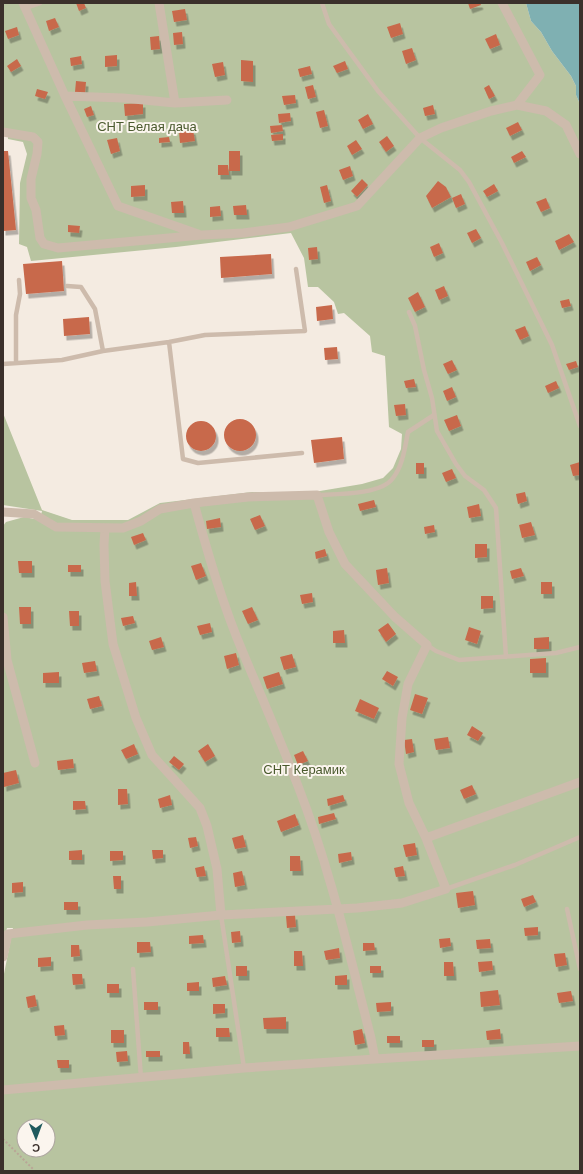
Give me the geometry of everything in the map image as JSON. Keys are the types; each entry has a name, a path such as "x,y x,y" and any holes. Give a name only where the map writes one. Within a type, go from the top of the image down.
{"street":[{"path":"158,3 175,103"},
{"path":"502,3 540,75 517,105"},
{"path":"24,6 118,206 202,235"},
{"path":"65,96 123,98 175,103 227,100"},
{"path":"3,132 33,137 38,142 38,154 31,179 31,198 36,210 40,238 44,244 58,248 202,235 243,233 289,227 357,206 420,138 441,128 491,111 517,105 546,111 566,125 580,154"},
{"path":"3,512 34,514 56,526 123,528 141,521 160,509 194,503 248,497 318,495 328,532 345,564 395,617 427,645 408,684 402,718 399,764 409,803 426,838 446,889 402,903 357,908 222,915 147,922 86,925 8,934 3,957"},
{"path":"194,503 223,599 243,654 299,786 329,877 375,1058"},
{"path":"105,528 105,581 113,644 136,718 152,755 200,808 207,826 217,869 222,915"},
{"path":"3,617 7,660 35,764"},
{"path":"426,838 580,782"},
{"path":"3,1090 244,1068 375,1058 580,1046"}],"lane":[{"path":"24,6 40,3"},
{"path":"322,3 329,24 378,91 420,138 460,170 469,182 502,243 552,345 580,426"},
{"path":"3,364 62,360 103,351 169,342 205,335 305,331 296,268"},
{"path":"16,362 16,314 20,294 19,280"},
{"path":"67,286 81,287 95,310 103,351"},
{"path":"410,312 415,326 424,370 432,398 437,431 456,464 465,476 484,490 496,508 506,657"},
{"path":"169,342 183,459 198,463 302,453"},
{"path":"318,495 356,494 382,487 389,483 400,465 408,432 434,415"},
{"path":"427,645 436,651 459,660 556,653 580,647"},
{"path":"446,889 515,865 580,837"},
{"path":"567,908 580,968"},
{"path":"222,915 244,1068"},
{"path":"133,969 141,1078"}],"path":[{"path":"3,1139 34,1170"}],"green space":[{"name":"СНТ Керамик","path":"3,3 526,3 531,21 541,32 552,51 571,76 576,86 576,95 580,104 580,1171 3,1171 3,979 13,928 7,928 3,942 3,526 6,522 24,517 40,520 42,511 3,505 3,413 42,510 72,520 128,520 160,503 252,492 277,493 320,491 362,484 383,478 393,468 401,449 402,434 389,427 385,356 372,352 370,336 344,313 338,314 334,302 318,287 308,287 304,258 291,233 176,247 31,261 27,247 19,244 20,183 27,154 23,142 8,139 8,130 3,128"}],"water":[{"path":"526,3 580,3 580,104 576,95 576,86 571,76 552,51 541,32 531,21"}],"building":[{"path":"76,3 84,3 86,8 79,11"},
{"path":"468,3 480,3 481,5 470,9"},
{"path":"185,9 187,20 174,22 172,11"},
{"path":"55,18 59,27 49,31 46,21"},
{"path":"400,23 403,34 391,38 387,27"},
{"path":"17,27 19,35 8,39 5,31"},
{"path":"182,32 183,44 174,45 173,33"},
{"path":"496,34 500,45 490,49 485,39"},
{"path":"159,36 160,49 151,50 150,37"},
{"path":"412,48 416,60 406,64 402,51"},
{"path":"117,55 117,66 105,67 105,56"},
{"path":"81,56 82,64 71,66 70,58"},
{"path":"17,59 21,66 11,72 7,66"},
{"path":"241,60 253,61 253,82 241,81"},
{"path":"345,61 348,69 337,73 333,66"},
{"path":"223,62 225,75 215,77 212,64"},
{"path":"310,66 312,74 300,77 298,69"},
{"path":"76,81 86,82 85,93 75,92"},
{"path":"313,85 316,97 308,99 305,87"},
{"path":"489,85 495,96 489,99 484,88"},
{"path":"37,89 48,92 45,99 35,96"},
{"path":"295,95 296,103 284,105 282,96"},
{"path":"143,103 143,114 125,116 124,104"},
{"path":"433,105 435,114 425,116 423,108"},
{"path":"91,106 94,115 87,117 84,109"},
{"path":"324,110 328,126 320,128 316,112"},
{"path":"290,113 291,121 279,123 278,114"},
{"path":"368,114 373,124 363,129 358,120"},
{"path":"518,122 522,130 510,136 506,128"},
{"path":"282,125 283,131 271,133 270,126"},
{"path":"193,130 195,141 180,143 179,132"},
{"path":"283,134 283,140 272,141 271,135"},
{"path":"387,136 394,146 386,152 379,142"},
{"path":"169,137 170,142 159,143 159,138"},
{"path":"117,138 120,151 111,154 107,140"},
{"path":"356,140 362,149 352,155 347,146"},
{"path":"3,151 8,151 16,230 3,231"},
{"path":"229,151 240,151 240,171 229,171"},
{"path":"522,151 526,157 514,163 511,157"},
{"path":"218,165 228,165 229,175 218,175"},
{"path":"350,166 353,176 343,180 339,170"},
{"path":"362,179 368,185 357,197 351,191"},
{"path":"438,181 446,187 451,197 432,208 426,196"},
{"path":"494,184 498,191 487,197 483,191"},
{"path":"145,185 145,196 131,197 131,186"},
{"path":"327,185 331,201 324,203 320,187"},
{"path":"461,194 465,204 456,208 452,198"},
{"path":"546,198 550,208 541,212 536,202"},
{"path":"183,201 184,213 172,213 171,202"},
{"path":"246,205 247,215 234,215 233,206"},
{"path":"220,206 221,216 210,217 210,207"},
{"path":"68,225 80,226 79,233 68,232"},
{"path":"476,229 481,238 472,243 467,233"},
{"path":"569,234 574,242 559,250 555,241"},
{"path":"439,243 443,253 434,257 430,247"},
{"path":"317,247 318,259 309,260 308,248"},
{"path":"271,254 272,274 221,278 220,257"},
{"path":"537,257 541,265 530,271 526,262"},
{"path":"62,261 64,291 26,294 23,264"},
{"path":"444,286 448,296 439,300 435,290"},
{"path":"418,292 425,307 415,312 408,298"},
{"path":"569,299 571,306 562,308 560,301"},
{"path":"332,305 333,319 317,321 316,307"},
{"path":"89,317 90,334 64,336 63,319"},
{"path":"525,326 529,336 520,340 515,330"},
{"path":"337,347 338,359 325,360 324,348"},
{"path":"452,360 457,370 448,374 443,364"},
{"path":"576,361 578,367 569,370 566,364"},
{"path":"414,379 416,387 406,388 404,381"},
{"path":"556,381 559,388 548,393 545,386"},
{"path":"452,387 456,397 447,401 443,391"},
{"path":"405,404 406,415 396,416 394,405"},
{"path":"457,415 461,426 449,431 444,420"},
{"path":"237,419 243,419 253,426 256,435 255,441 249,448 243,451 237,451 227,444 224,438 224,432 231,422"},
{"path":"201,421 212,425 216,436 212,447 201,451 190,447 186,436 190,425"},
{"path":"342,437 344,459 314,463 311,440"},
{"path":"580,462 580,475 573,476 570,465"},
{"path":"416,463 424,463 424,474 416,474"},
{"path":"452,469 456,478 446,482 442,473"},
{"path":"525,492 527,501 518,504 516,494"},
{"path":"374,500 376,507 360,511 358,504"},
{"path":"479,504 481,516 469,518 467,507"},
{"path":"260,515 265,526 255,530 250,519"},
{"path":"220,518 221,527 207,529 206,521"},
{"path":"531,522 535,535 522,538 519,525"},
{"path":"434,525 435,532 425,534 424,527"},
{"path":"143,533 146,540 134,545 131,537"},
{"path":"475,544 487,544 487,557 475,558"},
{"path":"325,549 327,556 316,559 315,552"},
{"path":"18,561 32,561 32,573 19,573"},
{"path":"201,563 206,576 196,580 191,566"},
{"path":"68,565 81,565 81,572 68,572"},
{"path":"387,568 389,583 378,585 376,570"},
{"path":"521,568 524,576 512,579 510,571"},
{"path":"136,582 137,596 129,596 129,583"},
{"path":"541,582 552,582 552,594 541,594"},
{"path":"312,593 313,602 302,604 300,595"},
{"path":"481,596 493,596 493,608 481,609"},
{"path":"19,607 31,607 31,624 20,624"},
{"path":"252,607 258,620 248,624 242,611"},
{"path":"69,611 79,611 79,626 70,626"},
{"path":"133,616 135,623 123,626 121,618"},
{"path":"210,623 212,632 200,635 197,626"},
{"path":"388,623 396,634 386,642 378,630"},
{"path":"469,627 481,631 477,644 465,640"},
{"path":"344,630 345,643 333,643 333,631"},
{"path":"161,637 164,647 152,650 149,641"},
{"path":"549,637 549,649 534,649 534,638"},
{"path":"236,653 239,665 227,669 224,656"},
{"path":"292,654 296,667 284,670 280,657"},
{"path":"546,658 546,673 530,673 530,659"},
{"path":"95,661 97,671 84,673 82,663"},
{"path":"387,671 398,677 393,686 382,679"},
{"path":"59,672 59,683 43,683 43,673"},
{"path":"279,672 283,684 267,689 263,677"},
{"path":"415,694 428,698 422,714 410,710"},
{"path":"99,696 102,706 90,709 87,699"},
{"path":"360,699 379,708 374,719 355,711"},
{"path":"472,726 483,733 478,741 467,735"},
{"path":"448,737 450,748 436,750 434,739"},
{"path":"412,739 414,752 406,754 404,740"},
{"path":"134,744 138,754 126,759 121,750"},
{"path":"208,744 215,756 205,762 198,751"},
{"path":"303,751 308,761 298,765 294,755"},
{"path":"174,756 184,764 179,770 169,762"},
{"path":"73,759 74,768 58,770 57,761"},
{"path":"16,770 19,783 4,787 3,773"},
{"path":"472,785 476,794 464,799 460,790"},
{"path":"118,789 127,789 128,804 118,805"},
{"path":"170,795 172,805 160,808 158,799"},
{"path":"343,795 345,801 328,806 327,799"},
{"path":"73,801 85,801 86,809 73,810"},
{"path":"334,813 336,819 319,824 318,817"},
{"path":"295,814 299,825 281,832 277,821"},
{"path":"243,835 246,847 235,849 232,838"},
{"path":"196,837 198,846 190,848 188,838"},
{"path":"415,843 417,855 406,857 403,845"},
{"path":"82,850 82,860 69,860 69,851"},
{"path":"152,850 163,850 163,858 153,859"},
{"path":"110,851 123,851 123,860 110,861"},
{"path":"351,852 352,860 339,863 338,854"},
{"path":"290,856 300,856 301,871 290,871"},
{"path":"204,866 206,876 197,877 195,868"},
{"path":"403,866 405,876 396,877 394,868"},
{"path":"242,871 245,885 235,887 233,873"},
{"path":"113,876 121,876 121,889 114,889"},
{"path":"23,882 23,892 12,893 12,883"},
{"path":"473,891 475,905 458,908 456,893"},
{"path":"533,895 536,902 524,907 521,899"},
{"path":"64,902 78,902 78,910 64,910"},
{"path":"295,915 296,927 287,928 286,916"},
{"path":"538,927 538,935 525,936 524,928"},
{"path":"240,931 241,942 232,943 231,932"},
{"path":"203,935 204,943 189,944 189,936"},
{"path":"450,938 451,946 440,948 439,939"},
{"path":"490,939 491,948 477,949 476,940"},
{"path":"137,942 150,942 151,952 137,953"},
{"path":"363,943 374,943 375,950 363,951"},
{"path":"71,945 79,945 80,956 71,957"},
{"path":"339,948 340,958 326,960 324,951"},
{"path":"294,951 302,951 303,966 294,966"},
{"path":"565,953 567,965 556,967 554,954"},
{"path":"51,957 51,966 38,967 38,958"},
{"path":"492,961 493,970 479,972 478,962"},
{"path":"444,962 453,962 454,976 444,976"},
{"path":"236,966 247,966 247,976 236,976"},
{"path":"370,966 381,966 381,973 370,973"},
{"path":"72,974 82,974 83,984 73,985"},
{"path":"347,975 347,985 335,985 335,976"},
{"path":"225,976 227,985 213,987 212,978"},
{"path":"199,982 199,991 187,991 187,983"},
{"path":"107,984 119,984 119,993 107,993"},
{"path":"498,990 500,1005 481,1007 480,992"},
{"path":"571,991 573,1001 559,1003 557,993"},
{"path":"35,995 37,1006 28,1008 26,997"},
{"path":"144,1002 158,1002 158,1010 144,1010"},
{"path":"391,1002 391,1011 377,1012 376,1003"},
{"path":"213,1004 225,1004 225,1013 213,1014"},
{"path":"286,1017 286,1029 264,1029 263,1018"},
{"path":"64,1025 65,1035 55,1036 54,1026"},
{"path":"216,1028 229,1028 230,1037 216,1037"},
{"path":"362,1029 365,1043 355,1045 353,1031"},
{"path":"500,1029 501,1039 487,1040 486,1031"},
{"path":"111,1030 124,1030 124,1043 111,1043"},
{"path":"387,1036 400,1036 400,1043 387,1043"},
{"path":"422,1040 434,1040 434,1047 422,1047"},
{"path":"183,1042 189,1042 190,1054 183,1054"},
{"path":"127,1051 128,1061 117,1062 116,1052"},
{"path":"146,1051 160,1051 160,1057 146,1057"},
{"path":"57,1060 69,1060 69,1068 58,1068"}],"park label":[{"name":"СНТ Белая дача","path":"147,126"}]}
